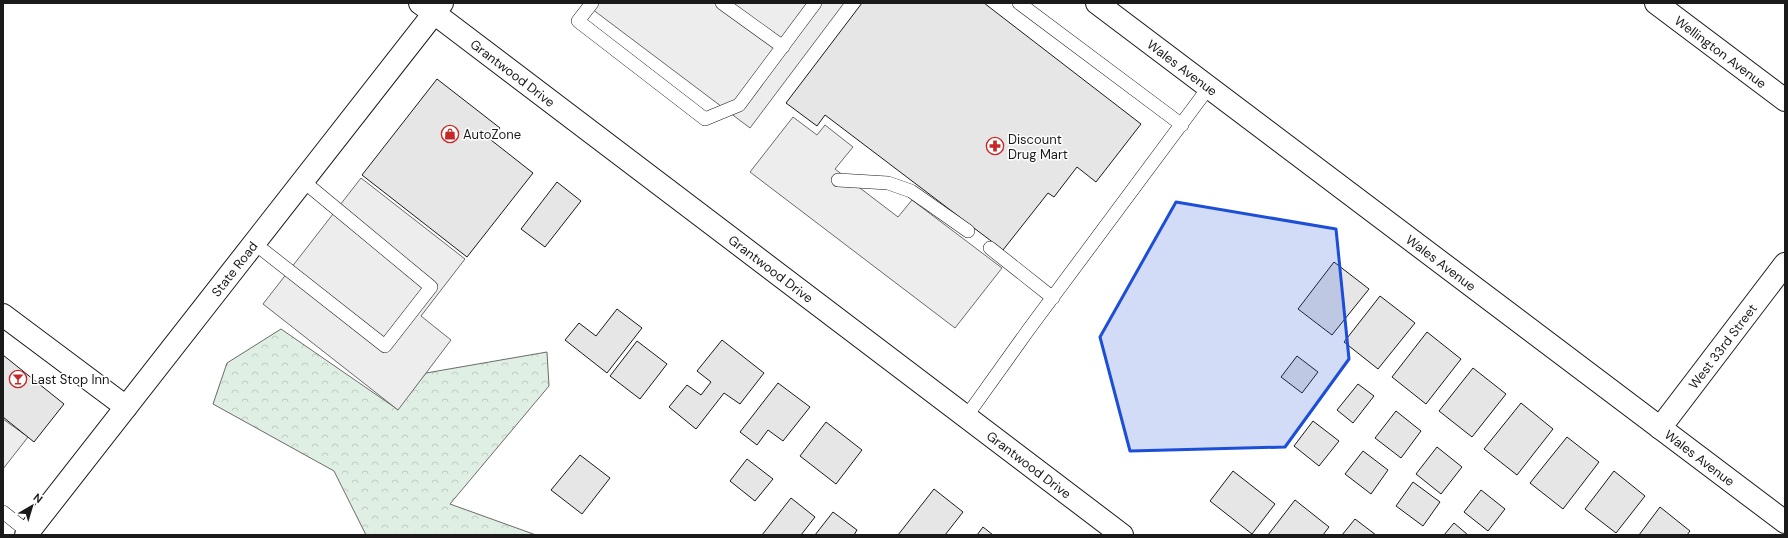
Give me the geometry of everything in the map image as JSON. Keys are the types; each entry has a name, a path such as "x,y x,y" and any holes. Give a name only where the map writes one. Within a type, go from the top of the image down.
{"street":[{"name":"Wales Avenue","path":"1097,3 1785,522"},
{"name":"Wellington Avenue","path":"1656,3 1785,100"},
{"name":"State Road","path":"27,534 303,181 432,6"},
{"name":"Grantwood Drive","path":"432,6 966,417 1122,535"},
{"name":"West 33rd Street","path":"1660,428 1785,264"},
{"path":"3,315 126,407"}],"lane":[{"path":"592,3 578,22 705,119 740,105 816,3"},
{"path":"722,3 783,47"},
{"path":"1019,3 1182,125"},
{"path":"966,417 1209,87"},
{"path":"838,180 888,183 911,191 968,231"},
{"path":"254,243 385,346 431,287 303,181"},
{"path":"990,248 1053,298"},
{"path":"3,512 27,534"}],"highlighted area":[{"path":"1176,202 1336,229 1349,359 1285,447 1130,451 1100,337"}],"green space":[{"path":"281,329 397,409 426,373 547,352 549,386 450,504 536,535 366,535 334,471 213,404 227,363"}],"shaded area":[{"path":"584,3 844,3 750,128"},
{"path":"793,117 817,135 825,125 853,147 835,169 898,217 912,200 1002,268 955,328 750,172"},
{"path":"361,178 465,259 421,316 451,340 398,410 263,304"},
{"path":"3,419 28,437 3,469"}],"building":[{"name":"Discount Drug Mart","path":"862,3 984,3 1141,124 1096,182 1077,167 1054,197 1048,193 1003,250 825,115 817,126 786,103"},
{"path":"437,79 500,128 491,140 533,173 467,257 362,175"},
{"path":"557,182 581,201 545,247 521,229"},
{"path":"1334,262 1369,289 1332,335 1298,309"},
{"path":"1380,296 1415,323 1378,369 1344,342"},
{"path":"617,309 642,328 607,373 565,340 579,323 596,336"},
{"path":"1427,332 1461,359 1426,404 1392,377"},
{"path":"722,340 764,373 740,404 724,393 696,429 669,407 687,385 701,395 711,382 697,371"},
{"path":"637,341 667,364 640,399 610,376"},
{"name":"Last Stop Inn","path":"3,355 64,404 34,442 3,417"},
{"path":"1297,356 1318,372 1302,393 1281,377"},
{"path":"1473,368 1506,394 1472,437 1439,411"},
{"path":"778,383 810,407 783,441 768,430 757,445 740,432"},
{"path":"1358,384 1374,396 1353,423 1337,410"},
{"path":"1521,403 1553,429 1517,475 1484,449"},
{"path":"1396,411 1421,431 1401,458 1375,438"},
{"path":"1313,421 1339,441 1319,466 1294,446"},
{"path":"826,422 862,450 836,484 800,456"},
{"path":"1567,437 1599,462 1563,509 1530,483"},
{"path":"1437,447 1462,467 1441,494 1416,474"},
{"path":"1363,451 1388,470 1371,494 1345,474"},
{"path":"580,455 610,478 582,514 551,490"},
{"path":"747,459 773,479 755,501 730,481"},
{"path":"1233,471 1275,504 1252,534 1210,501"},
{"path":"1614,471 1645,496 1616,533 1585,509"},
{"path":"1413,482 1440,502 1423,526 1396,506"},
{"path":"934,489 963,512 945,535 898,535"},
{"path":"1481,490 1505,509 1488,531 1464,512"},
{"path":"791,498 815,517 801,535 762,535"},
{"path":"1295,500 1329,527 1323,535 1268,535"},
{"path":"1660,507 1690,531 1687,535 1639,535"},
{"path":"833,512 857,530 854,535 815,535"},
{"path":"1355,519 1376,535 1342,535"},
{"path":"1454,523 1468,535 1444,535"},
{"path":"983,527 993,535 977,535"}],"place":[{"name":"AutoZone","path":"450,134"},
{"name":"Discount Drug Mart","path":"995,146"},
{"name":"Last Stop Inn","path":"18,379"}]}
